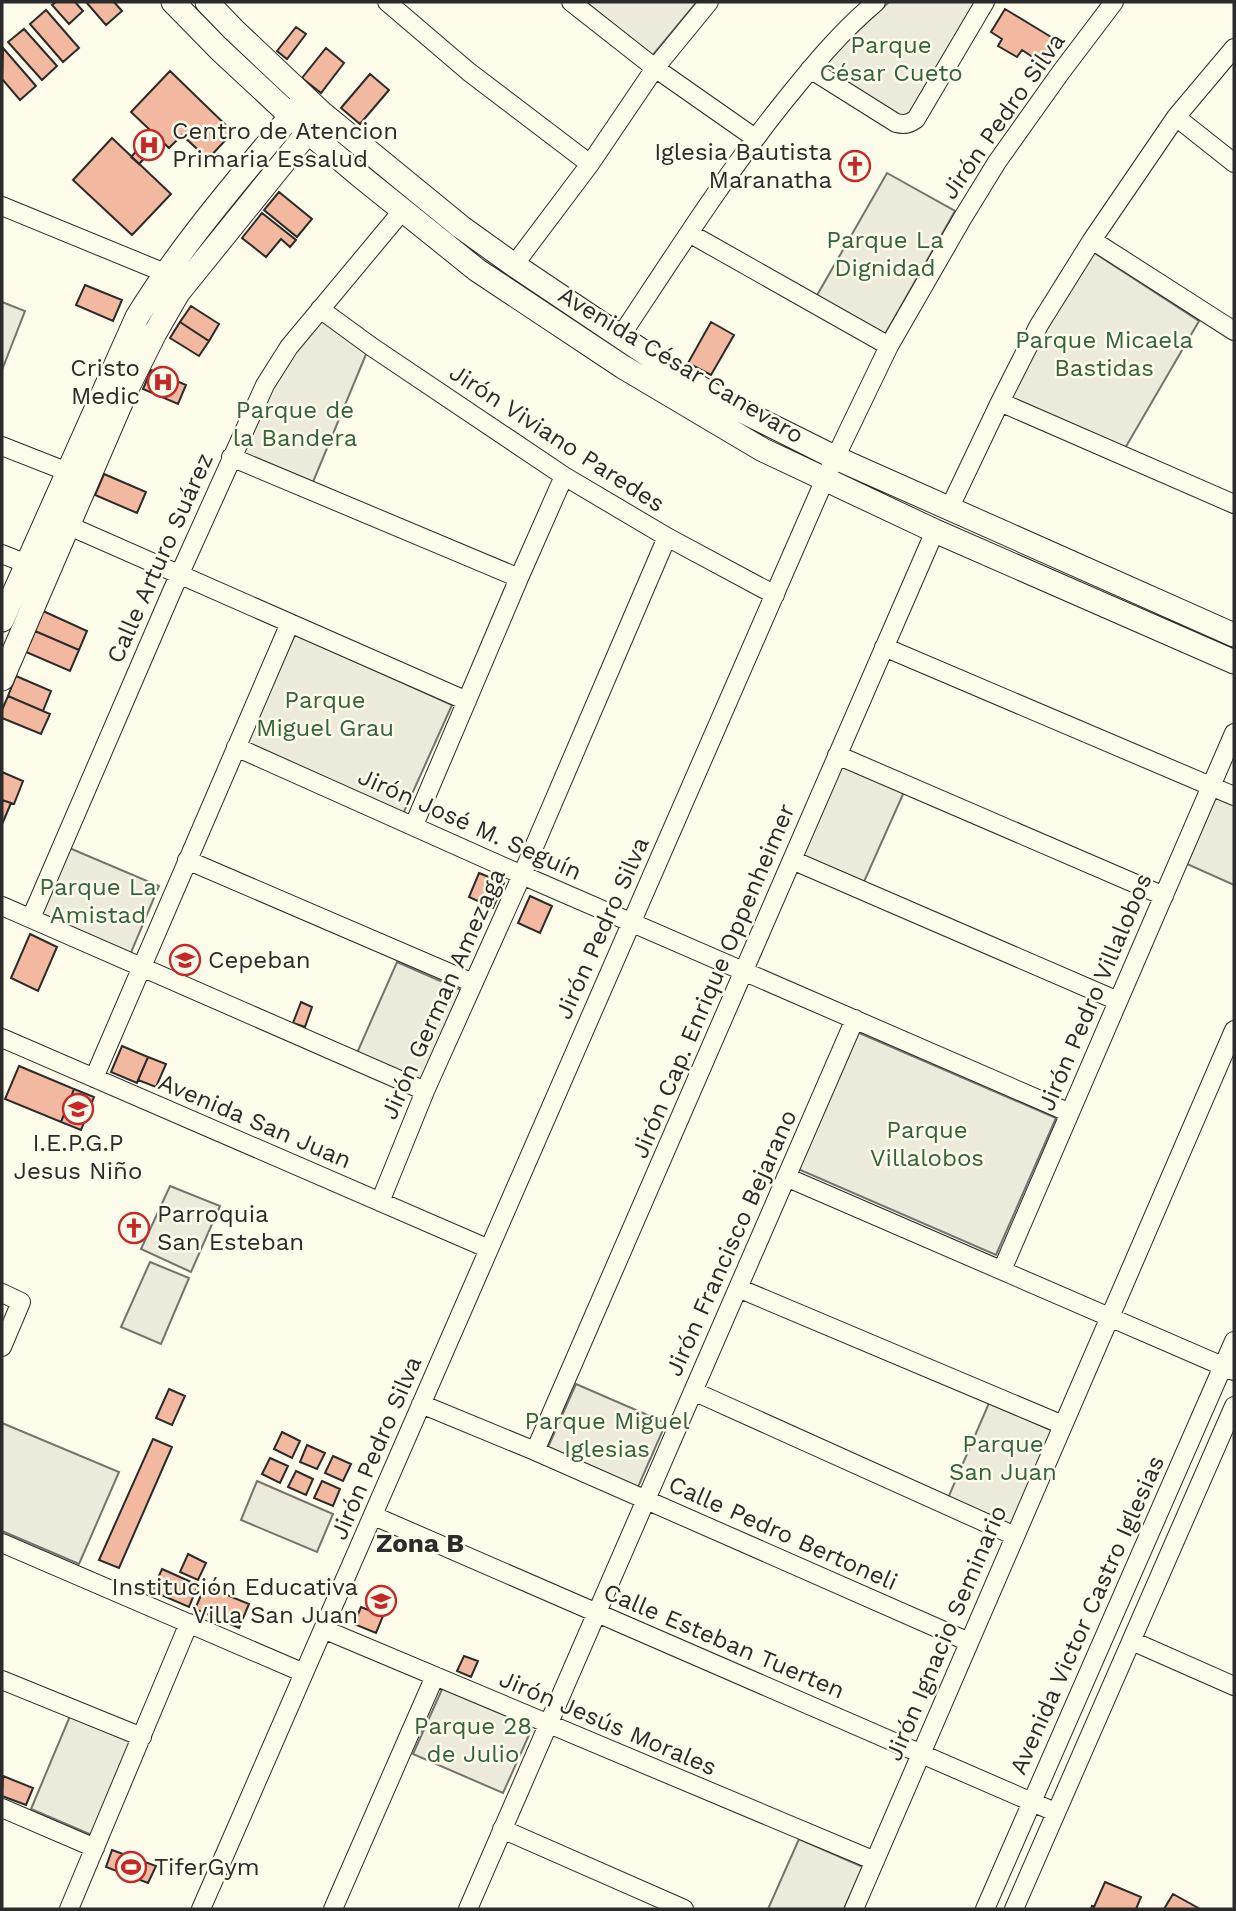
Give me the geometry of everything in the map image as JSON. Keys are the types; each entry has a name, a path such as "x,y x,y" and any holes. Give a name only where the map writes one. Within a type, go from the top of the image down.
{"main road":[{"name":"Avenida César Canevaro","path":"173,2 308,132 403,210 477,270 623,367 763,450 831,469 949,509 1234,635"},
{"name":"Avenida César Canevaro","path":"207,2 323,114 461,228 620,337 934,531 1234,662"},
{"path":"2,679 58,521 68,472 137,317 185,246 306,97"},
{"path":"2,620 27,564 58,521 178,293 323,114"}],"street":[{"path":"387,2 469,72 590,164"},
{"path":"571,2 655,68 755,138"},
{"path":"514,265 590,164 655,68 709,2"},
{"path":"620,337 755,138 810,69 854,20 876,2"},
{"path":"810,69 896,123 907,124 916,119 985,2"},
{"name":"Jirón Pedro Silva","path":"201,1909 631,922 831,469 889,346 997,162 1114,2"},
{"path":"949,509 1000,401 1040,325 1093,240 1176,117 1234,48"},
{"path":"1176,117 1234,163"},
{"path":"2,206 165,273"},
{"name":"Calle Arturo Suárez","path":"31,918 231,457 276,367 289,347 403,210"},
{"path":"689,233 889,346"},
{"path":"1093,240 1234,331"},
{"name":"Jirón Viviano Paredes","path":"320,309 564,476 667,537 775,595"},
{"path":"1000,401 1234,504"},
{"path":"2,446 68,472"},
{"path":"231,457 519,578"},
{"path":"414,825 564,476"},
{"path":"58,521 467,701"},
{"name":"Jirón Cap. Enrique Oppenheimer","path":"535,1451 934,531"},
{"name":"Jirón German Amezaga","path":"380,1202 425,1091 522,875 667,537"},
{"path":"2,554 27,564"},
{"path":"94,1078 290,623"},
{"path":"884,646 1234,796"},
{"name":"Jirón Pedro Villalobos","path":"1002,1270 1234,733"},
{"name":"Jirón José M. Seguín","path":"236,747 522,875 1070,1113"},
{"path":"837,755 1164,896"},
{"path":"187,860 473,983"},
{"path":"792,860 1118,1001"},
{"path":"2,906 425,1091"},
{"name":"Jirón Francisco Bejarano","path":"468,1909 855,1019"},
{"name":"Jirón Ignacio Seminario","path":"854,1909 1234,1030"},
{"name":"Avenida San Juan","path":"2,1038 489,1249"},
{"path":"786,1177 1229,1368"},
{"path":"738,1289 1063,1425"},
{"path":"2,1293 21,1302 2,1348"},
{"name":"Avenida Victor Castro Iglesias","path":"985,1909 1031,1801 1229,1368 1234,1341"},
{"path":"692,1391 1015,1536"},
{"name":"Calle Pedro Bertoneli","path":"421,1404 646,1499 969,1642"},
{"name":"Avenida Victor Castro Iglesias","path":"1014,1909 1234,1406"},
{"name":"Calle Esteban Tuerten","path":"373,1516 1055,1812"},
{"path":"2,1543 304,1673"},
{"path":"69,1909 189,1623"},
{"name":"Jirón Jesús Morales","path":"323,1629 874,1861"},
{"path":"1132,1641 1234,1686"},
{"path":"333,1909 436,1676"},
{"path":"2,1679 142,1737"},
{"path":"2,1808 95,1848"},
{"path":"502,1829 684,1909"}],"green space":[{"path":"586,2 695,2 696,3 652,56"},
{"name":"Parque César Cueto","path":"889,2 977,2 906,119 825,74 823,63"},
{"name":"Parque La Dignidad","path":"887,173 955,211 884,336 816,297"},
{"name":"Parque Micaela Bastidas","path":"1093,252 1199,321 1124,450 1009,397 1047,321"},
{"path":"2,302 25,311 2,370"},
{"name":"Parque de la Bandera","path":"323,317 367,352 313,482 240,452 267,389"},
{"name":"Parque Miguel Grau","path":"295,634 452,705 403,814 245,744"},
{"path":"841,764 904,792 863,884 800,856"},
{"path":"1216,796 1234,804 1234,885 1187,864"},
{"name":"Parque La Amistad","path":"67,847 159,886 130,955 38,916"},
{"path":"397,962 461,990 421,1081 357,1053"},
{"name":"Parque Villalobos","path":"857,1032 1056,1118 996,1255 798,1169"},
{"path":"170,1186 220,1206 191,1272 141,1249"},
{"path":"150,1262 189,1278 161,1344 121,1327"},
{"name":"Parque Miguel Iglesias","path":"576,1384 666,1423 638,1487 548,1447"},
{"name":"Parque San Juan","path":"989,1403 1053,1431 1012,1526 948,1498"},
{"path":"2,1423 119,1472 79,1564 2,1531"},
{"path":"257,1481 333,1514 317,1552 241,1520"},
{"name":"Parque 28 de Julio","path":"443,1687 533,1726 503,1793 413,1754"},
{"path":"70,1716 134,1743 94,1836 31,1809"},
{"path":"799,1839 863,1867 844,1909 768,1909"}],"building":[{"path":"56,2 75,2 83,11 69,24 52,5"},
{"path":"86,2 114,2 122,11 106,25"},
{"path":"1005,9 1056,40 1042,63 1022,50 1017,57 998,46 1002,39 991,32"},
{"path":"46,10 79,48 63,62 30,24"},
{"path":"296,27 306,34 287,59 277,51"},
{"path":"24,29 57,66 42,80 8,42"},
{"path":"3,48 36,86 20,100 2,79"},
{"path":"326,48 344,63 321,93 302,78"},
{"path":"170,71 233,132 208,159 182,135 169,148 131,112"},
{"path":"370,74 389,90 360,124 341,108"},
{"path":"153,133 161,140 139,164 131,157"},
{"path":"112,138 171,194 132,235 73,180"},
{"name":"Iglesia Bautista Maranatha","path":"854,152 867,160 855,180 842,173"},
{"path":"279,192 312,219 297,237 264,210"},
{"path":"262,213 296,240 290,247 281,239 266,257 242,238"},
{"path":"85,285 122,300 113,321 76,305"},
{"path":"191,306 219,324 209,341 180,322"},
{"path":"180,322 209,341 199,356 170,338"},
{"path":"711,322 734,335 711,375 688,363"},
{"path":"151,370 186,385 178,404 143,389"},
{"path":"104,474 146,492 137,513 95,495"},
{"path":"43,611 87,631 79,650 35,631"},
{"path":"35,631 79,650 70,671 26,652"},
{"path":"16,676 51,691 43,711 8,696"},
{"path":"8,696 50,714 41,734 2,718 2,710"},
{"path":"2,772 23,781 14,804 2,800"},
{"path":"2,800 11,803 3,822 2,821"},
{"path":"479,873 504,883 493,908 469,897"},
{"path":"530,896 552,906 540,933 518,923"},
{"path":"30,934 57,947 38,991 11,978"},
{"path":"301,1002 312,1007 305,1027 293,1023"},
{"path":"122,1046 148,1057 137,1083 111,1072"},
{"path":"148,1057 166,1064 156,1087 138,1080"},
{"path":"19,1066 74,1089 61,1122 5,1099"},
{"name":"I.E.P.G.P Jesus Niño","path":"74,1089 94,1097 81,1130 61,1122"},
{"path":"169,1389 185,1396 172,1425 156,1418"},
{"path":"282,1432 300,1441 292,1458 274,1449"},
{"path":"153,1439 172,1447 119,1568 99,1560"},
{"path":"307,1445 325,1453 317,1469 300,1462"},
{"path":"333,1456 351,1464 343,1481 325,1473"},
{"path":"270,1458 288,1466 280,1483 262,1474"},
{"path":"296,1471 313,1479 306,1495 288,1487"},
{"path":"322,1481 340,1489 333,1506 314,1498"},
{"path":"188,1554 206,1563 198,1580 180,1572"},
{"path":"162,1569 198,1585 189,1607 152,1591"},
{"path":"205,1586 249,1604 239,1628 195,1609"},
{"path":"361,1607 383,1616 376,1633 354,1624"},
{"path":"464,1656 478,1661 471,1677 457,1671"},
{"path":"3,1776 33,1788 26,1805 2,1796"},
{"name":"TiferGym","path":"112,1850 156,1866 148,1883 106,1867"},
{"path":"1105,1882 1141,1897 1136,1909 1091,1909"},
{"path":"1173,1894 1200,1909 1164,1909"}],"place":[{"name":"Centro de Atencion Primaria Essalud","path":"149,145"},
{"name":"Iglesia Bautista Maranatha","path":"855,166"},
{"name":"Cristo Medic","path":"163,382"},
{"name":"Cepeban","path":"185,960"},
{"name":"I.E.P.G.P Jesus Niño","path":"78,1109"},
{"name":"Parroquia San Esteban","path":"134,1228"},
{"name":"Institución Educativa Villa San Juan","path":"381,1601"},
{"name":"TiferGym","path":"131,1867"}],"district":[{"name":"Zona B","path":"420,1543"}]}
